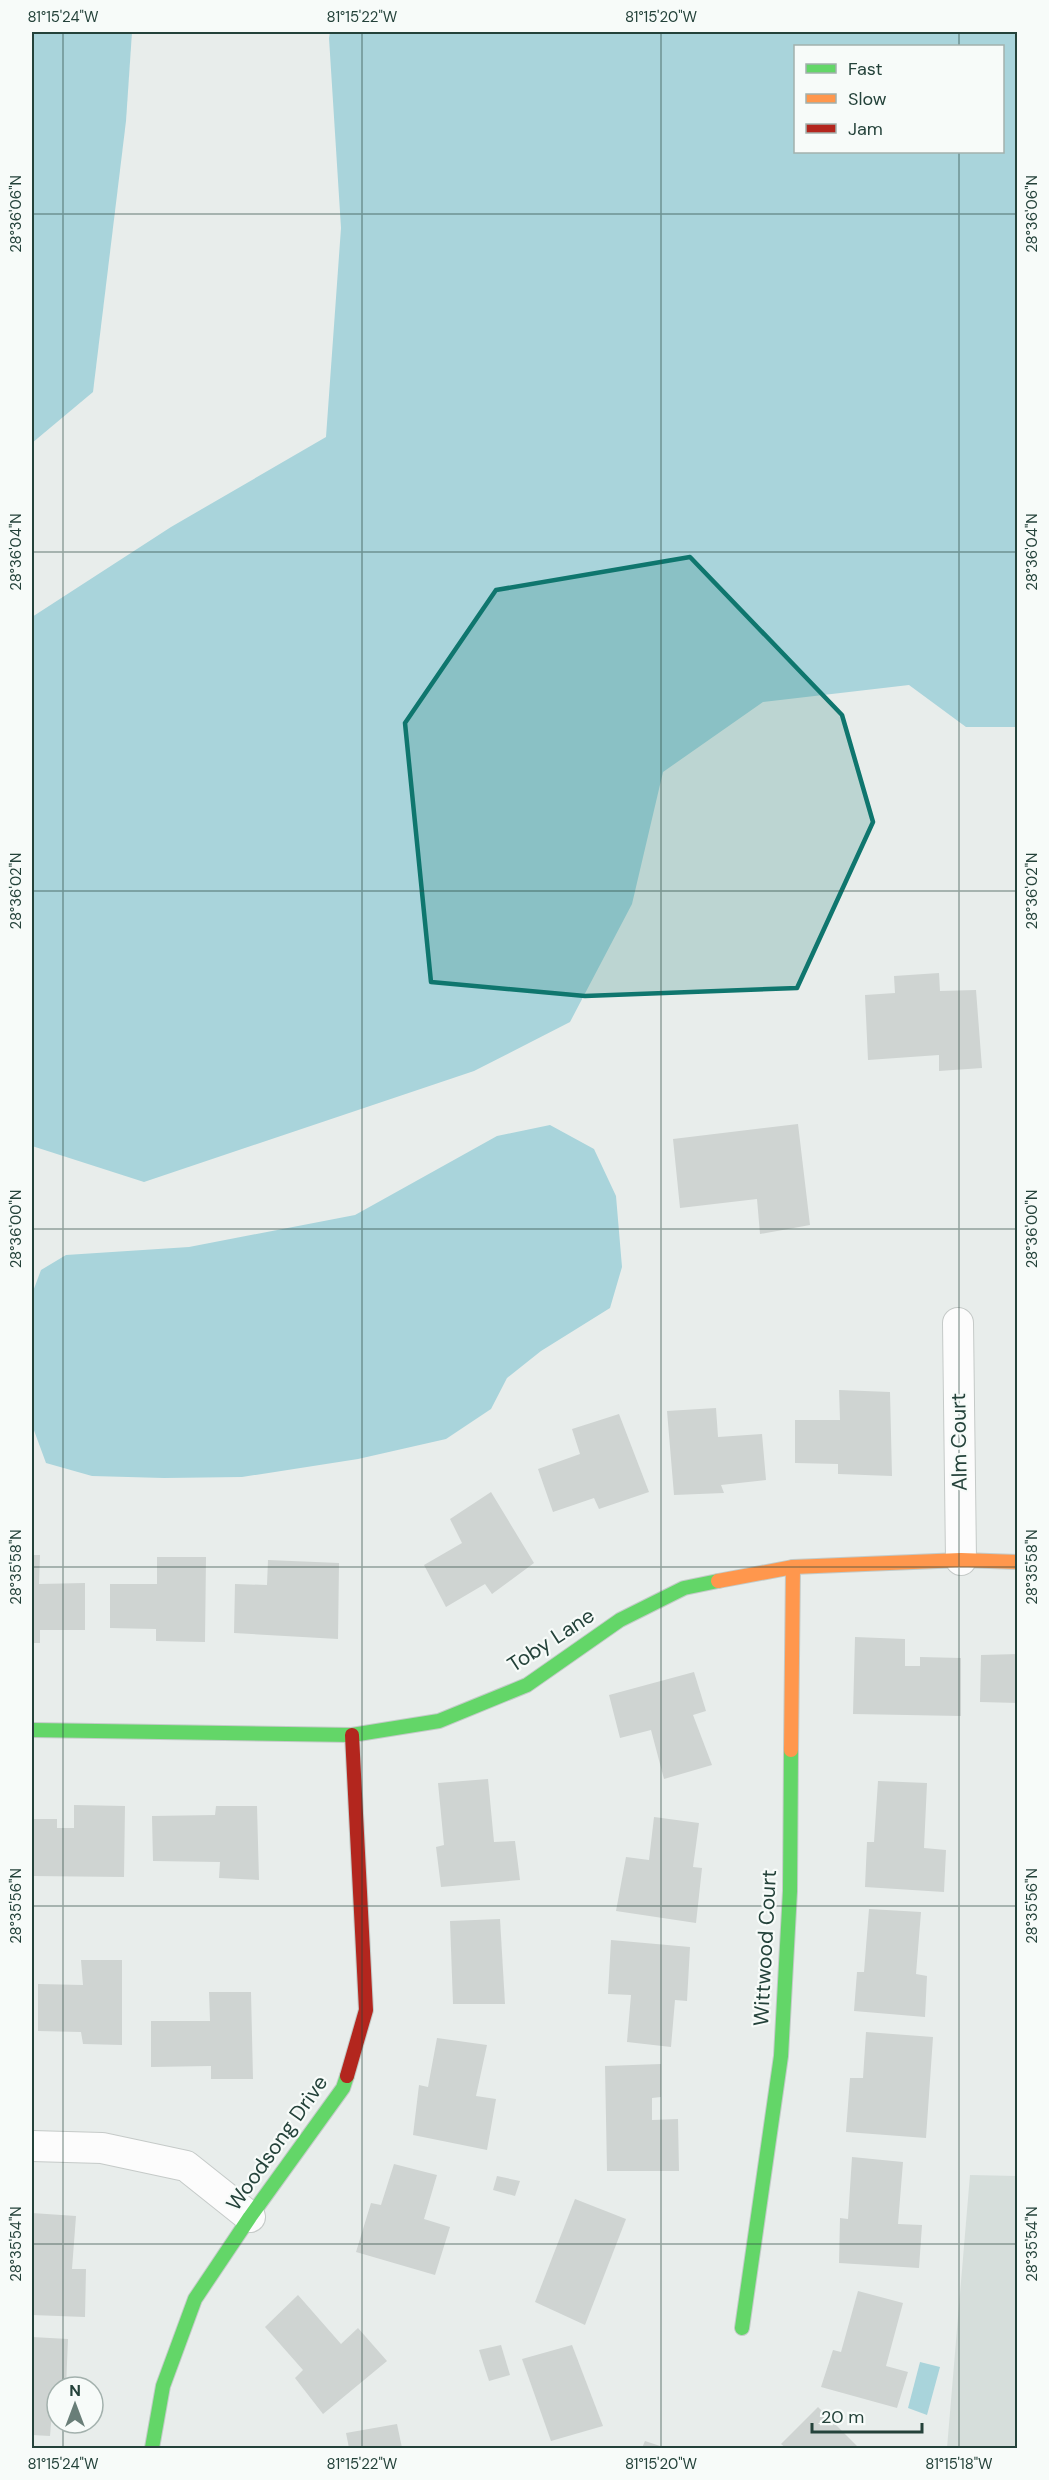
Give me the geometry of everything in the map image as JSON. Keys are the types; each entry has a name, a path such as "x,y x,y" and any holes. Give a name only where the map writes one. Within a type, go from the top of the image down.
{"street":[{"name":"Alm Court","path":"958,1323 961,1560"},
{"name":"Toby Lane","path":"32,1730 352,1735 440,1721 527,1685 620,1620 684,1588 793,1567 961,1560 1017,1562"},
{"name":"Wittwood Court","path":"741,2328 781,2056 790,1891 793,1567"},
{"name":"Woodsong Drive","path":"152,2448 163,2386 195,2299 250,2217 343,2088 366,2010 352,1735"},
{"path":"32,2145 102,2148 186,2166 250,2217"}],"highlighted area":[{"path":"690,557 842,715 873,822 797,988 585,996 431,982 405,723 496,590"}],"shaded area":[{"path":"970,2175 1017,2176 1017,2448 947,2448"}],"water":[{"path":"32,32 132,32 126,121 93,392 32,443"},
{"path":"330,32 1017,32 1017,727 966,727 909,685 763,702 663,772 632,904 570,1022 474,1071 144,1182 32,1146 32,617 171,527 326,437 341,228"},
{"path":"550,1125 594,1149 616,1196 622,1267 610,1308 541,1351 507,1378 491,1409 446,1439 358,1459 242,1477 92,1476 46,1463 32,1425 32,1294 41,1270 66,1255 189,1247 355,1215 497,1136"},
{"path":"920,2362 940,2367 927,2415 908,2408"}],"building":[{"path":"939,973 940,991 976,990 982,1068 939,1071 939,1055 868,1060 865,995 895,993 894,976"},
{"path":"798,1124 810,1225 760,1234 757,1199 680,1208 673,1139"},
{"path":"839,1390 890,1392 892,1476 838,1474 838,1464 795,1463 795,1420 840,1420"},
{"path":"716,1408 718,1437 762,1434 766,1480 721,1485 724,1493 674,1495 667,1411"},
{"path":"619,1414 649,1492 599,1509 594,1498 553,1512 538,1469 580,1454 572,1429"},
{"path":"491,1492 534,1563 492,1594 485,1584 446,1607 424,1565 462,1543 450,1519"},
{"path":"32,1555 40,1555 39,1584 85,1583 85,1630 40,1630 40,1643 32,1643"},
{"path":"157,1557 206,1557 205,1642 156,1641 156,1629 110,1628 110,1584 157,1584"},
{"path":"268,1560 339,1563 338,1639 234,1633 235,1584 267,1585"},
{"path":"855,1637 905,1639 905,1666 920,1666 920,1657 961,1658 961,1716 853,1714"},
{"path":"1018,1654 1018,1703 980,1702 981,1655"},
{"path":"694,1672 706,1711 693,1715 712,1765 664,1779 651,1730 620,1738 609,1695"},
{"path":"488,1779 494,1842 515,1841 520,1880 441,1887 436,1847 444,1845 438,1783"},
{"path":"878,1781 927,1783 924,1848 946,1850 944,1892 865,1887 867,1842 874,1842"},
{"path":"74,1805 125,1806 124,1877 32,1876 32,1819 57,1819 57,1828 74,1828"},
{"path":"216,1806 257,1806 259,1880 219,1878 220,1862 153,1861 152,1816 215,1815"},
{"path":"654,1817 699,1823 693,1867 702,1868 696,1923 616,1911 626,1857 649,1860"},
{"path":"869,1909 921,1912 916,1974 927,1976 925,2017 854,2011 857,1972 864,1972"},
{"path":"500,1919 505,2004 453,2004 450,1921"},
{"path":"611,1940 690,1947 687,2001 675,2000 671,2047 627,2042 631,1995 608,1994"},
{"path":"81,1960 122,1960 122,2045 83,2044 81,2032 38,2031 38,1984 83,1985"},
{"path":"209,1992 251,1992 253,2079 211,2079 211,2066 151,2067 151,2021 210,2021"},
{"path":"866,2032 933,2037 926,2138 846,2132 850,2078 863,2078"},
{"path":"437,2038 487,2045 476,2096 496,2099 487,2150 413,2135 419,2085 428,2087"},
{"path":"661,2064 661,2097 652,2098 652,2120 678,2119 679,2171 607,2171 605,2066"},
{"path":"852,2157 903,2162 898,2224 922,2225 919,2268 839,2263 840,2218 848,2219"},
{"path":"394,2164 437,2175 424,2219 450,2227 435,2275 356,2252 371,2203 381,2205"},
{"path":"497,2176 520,2181 515,2196 493,2190"},
{"path":"575,2199 626,2219 585,2325 535,2302"},
{"path":"32,2213 76,2216 72,2269 86,2269 85,2317 32,2315"},
{"path":"858,2291 903,2303 886,2366 908,2372 897,2408 821,2387 833,2350 841,2352"},
{"path":"298,2295 341,2344 358,2328 387,2361 323,2414 295,2378 303,2370 265,2327"},
{"path":"32,2337 68,2339 66,2375 45,2375 45,2435 50,2436 32,2435"},
{"path":"501,2345 510,2375 489,2381 479,2350"},
{"path":"572,2345 603,2426 551,2441 522,2359"},
{"path":"818,2407 859,2448 786,2448 781,2444"},
{"path":"397,2424 402,2448 349,2448 346,2433"},
{"path":"645,2441 666,2448 642,2448"}],"traffic: fast":[{"path":"32,1730 352,1735 439,1721 527,1685 620,1620 684,1588 718,1581"},
{"path":"742,2328 781,2056 790,1891 791,1750"},
{"path":"152,2448 163,2386 195,2299 250,2217 343,2088 347,2076"}],"traffic: slow":[{"path":"718,1581 793,1567 961,1560 1018,1562"},
{"path":"791,1750 793,1567"}],"traffic: jam":[{"path":"347,2076 366,2010 352,1735"}]}
